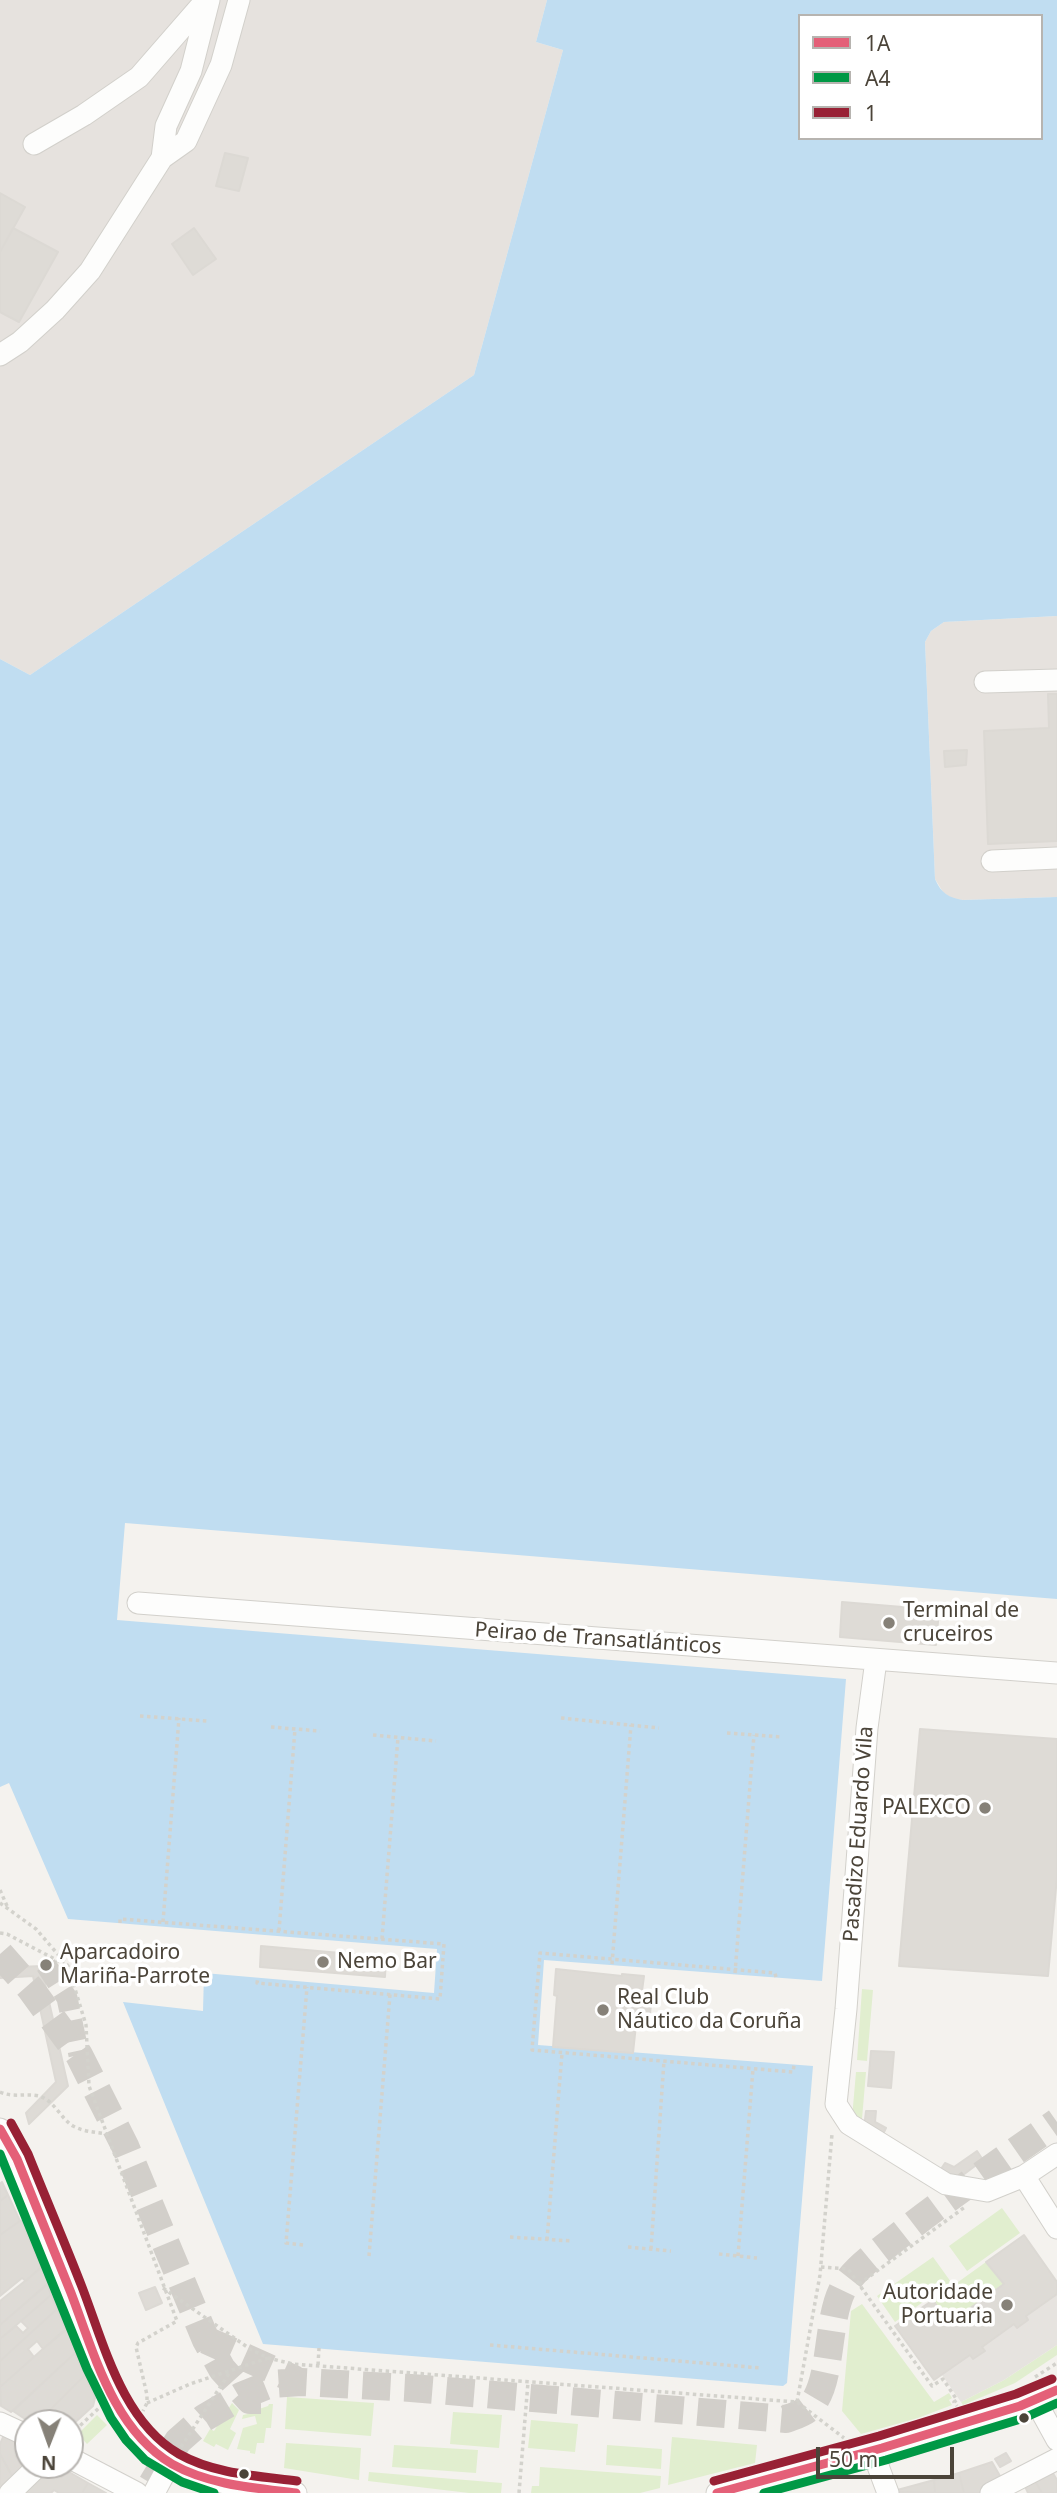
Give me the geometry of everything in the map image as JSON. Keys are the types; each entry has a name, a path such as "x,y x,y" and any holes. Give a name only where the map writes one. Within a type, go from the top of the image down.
{"street":[{"path":"34,144 84,115 139,77 208,0"},
{"path":"162,159 166,126 191,71 208,0"},
{"path":"0,355 20,342 55,310 90,271 162,159 186,141 221,65 239,0"},
{"path":"985,682 1057,680"},
{"path":"992,861 1057,858"},
{"name":"Peirao de Transatlánticos","path":"138,1603 1057,1674"},
{"name":"Pasadizo Eduardo Vila","path":"836,2104 846,2009 867,1728 876,1660"},
{"path":"836,2104 849,2124 946,2184 987,2191 1024,2176 1057,2154"},
{"path":"0,2129 17,2159 107,2397 148,2446 170,2463 221,2483 296,2493"},
{"path":"1024,2176 1057,2228"},
{"path":"717,2493 760,2488 862,2446 1035,2400 1057,2390"},
{"path":"1035,2400 1057,2440"},
{"path":"862,2446 888,2493"},
{"path":"991,2493 1057,2459"},
{"path":"154,2493 170,2463"},
{"path":"84,2465 137,2493"},
{"path":"10,2493 24,2479"}],"path":[{"path":"140,1716 207,1721"},
{"path":"163,1922 179,1718"},
{"path":"561,1718 659,1728"},
{"path":"613,1962 631,1725"},
{"path":"271,1727 320,1731"},
{"path":"279,1931 295,1729"},
{"path":"727,1733 781,1737"},
{"path":"373,1735 436,1741"},
{"path":"735,1971 754,1735"},
{"path":"382,1939 398,1737"},
{"path":"0,1890 8,1908"},
{"path":"0,1903 36,1929 68,1966 86,2025 89,2086 177,2321 138,2343 136,2347 147,2403 190,2384 268,2358"},
{"path":"120,1923 120,1919 444,1944 440,1999 257,1983 257,1978"},
{"path":"0,1933 7,1934 68,1966"},
{"path":"776,1977 775,1973 613,1962 540,1953 532,2050 793,2072 794,2065"},
{"path":"303,2245 286,2244 307,1987"},
{"path":"369,2256 390,1994"},
{"path":"547,2240 562,2053"},
{"path":"651,2249 664,2061"},
{"path":"738,2256 753,2069"},
{"path":"0,2092 10,2096 40,2096 71,2125 86,2132 107,2133"},
{"path":"797,2402 821,2267 836,2104"},
{"path":"859,2284 987,2191"},
{"path":"510,2237 572,2241"},
{"path":"628,2247 671,2251"},
{"path":"719,2254 757,2258"},
{"path":"821,2267 848,2269 932,2386 943,2379 957,2400 954,2402 960,2411"},
{"path":"163,2288 250,2349 268,2358 293,2364 797,2402 838,2435 862,2446"},
{"path":"490,2345 761,2368"},
{"path":"318,2365 319,2348"},
{"path":"170,2463 231,2370"},
{"path":"519,2493 528,2382"},
{"path":"84,2421 107,2397"}],"shaded area":[{"path":"0,0 547,0 536,42 563,50 474,375 30,675 0,659"},
{"path":"1057,616 1057,897 963,900 951,898 943,892 935,879 925,642 931,631 944,622"},
{"path":"1057,2294 1057,2345 1004,2380 961,2402 942,2375 970,2355 984,2351 982,2347 1014,2324 1017,2328 1028,2320 1026,2316"}],"green space":[{"path":"862,1989 873,1990 867,2061 857,2060"},
{"path":"856,2072 866,2072 862,2119 852,2118"},
{"path":"1002,2208 1020,2233 967,2271 949,2246"},
{"path":"933,2257 951,2282 895,2322 877,2296"},
{"path":"986,2262 1004,2284 948,2324 933,2300"},
{"path":"862,2304 934,2402 949,2393 952,2405 861,2434 842,2411 851,2311"},
{"path":"1057,2345 1057,2355 1015,2383 963,2405 961,2402 1004,2380"},
{"path":"287,2397 374,2403 371,2436 285,2429"},
{"path":"232,2403 239,2410 230,2429 236,2433 228,2450 203,2441 210,2429 214,2431"},
{"path":"273,2404 271,2428 266,2428 264,2443 257,2443 255,2454 237,2449 243,2428 257,2424 255,2416 242,2419 243,2415 258,2412"},
{"path":"453,2412 502,2415 499,2448 450,2444"},
{"path":"97,2415 107,2425 87,2444 84,2441 84,2428"},
{"path":"531,2420 578,2424 575,2452 528,2448"},
{"path":"672,2437 757,2445 755,2463 668,2485"},
{"path":"286,2443 361,2448 359,2480 284,2468"},
{"path":"394,2445 478,2450 476,2473 392,2467"},
{"path":"607,2445 662,2449 661,2469 606,2465"},
{"path":"540,2467 661,2476 660,2488 640,2493 531,2493 532,2486 539,2486"},
{"path":"369,2472 502,2483 501,2493 469,2493 368,2481"}],"water":[{"path":"547,0 1057,0 1057,616 944,622 931,631 925,642 937,884 946,894 963,900 1057,897 1057,1599 125,1523 117,1620 846,1679 822,1981 544,1960 538,2045 813,2066 787,2383 783,2386 263,2344 123,2002 203,2011 204,1973 434,1993 437,1949 68,1919 9,1783 0,1787 0,659 30,675 474,375 563,50 536,42"}],"building":[{"path":"225,153 248,158 239,191 216,186"},
{"path":"0,193 25,207 0,252"},
{"path":"13,228 58,252 19,322 0,312 0,252"},
{"path":"194,228 216,259 193,275 172,244"},
{"path":"1048,694 1057,694 1057,841 988,844 984,731 1049,728"},
{"path":"967,750 966,765 945,767 944,751"},
{"name":"Terminal de cruceiros","path":"842,1602 939,1610 936,1645 840,1637"},
{"name":"PALEXCO","path":"920,1729 1057,1739 1057,1877 1048,1976 899,1966"},
{"path":"261,1946 386,1957 385,1977 260,1967"},
{"path":"41,1966 68,2086 29,2124 26,2113 56,2082 33,1976 0,1978 0,1968"},
{"name":"Real Club Náutico da Coruña","path":"556,1969 644,1976 642,1991 652,1992 649,2026 636,2025 633,2053 553,2047"},
{"path":"871,2051 894,2052 891,2088 868,2086"},
{"path":"866,2111 876,2111 875,2122 886,2128 881,2138 864,2128"},
{"path":"977,2151 983,2160 955,2181 939,2172 945,2163 954,2167"},
{"path":"2,2182 8,2195 0,2201 0,2184"},
{"path":"8,2195 20,2221 0,2235 0,2201"},
{"path":"20,2221 41,2267 26,2281 22,2278 0,2296 0,2235"},
{"name":"Autoridade Portuaria","path":"1024,2235 1057,2282 1057,2294 1026,2316 1028,2320 1017,2328 1014,2324 982,2347 985,2351 973,2359 970,2355 934,2380 895,2326 933,2300 948,2324 1004,2284 986,2262"},
{"path":"43,2269 49,2283 0,2325 0,2301"},
{"path":"47,2284 51,2295 0,2339 0,2325"},
{"path":"155,2287 162,2303 146,2310 139,2293"},
{"path":"51,2295 57,2309 0,2361 0,2339 16,2326 23,2333 28,2328 21,2321"},
{"path":"57,2309 66,2330 43,2349 37,2341 28,2349 34,2357 0,2387 0,2361"},
{"path":"69,2329 74,2340 71,2343 77,2351 11,2412 1,2406 0,2387 62,2332"},
{"path":"75,2353 85,2375 51,2409 15,2409"},
{"path":"85,2375 95,2398 93,2406 84,2414 84,2409 51,2409"},
{"path":"4,2435 14,2440 14,2479 0,2454"},
{"path":"1006,2453 1011,2461 1000,2467 995,2459"},
{"path":"0,2454 14,2480 0,2486"},
{"path":"992,2462 1004,2483 986,2493 964,2493 959,2473"},
{"path":"1051,2470 1057,2480 1057,2493 1042,2493 1034,2479"},
{"path":"959,2473 964,2493 935,2493 934,2480"},
{"path":"36,2479 81,2479 88,2483 82,2493 59,2493 54,2490 51,2493 22,2493"},
{"path":"1034,2479 1042,2493 1028,2493 1024,2484"},
{"path":"934,2480 935,2493 890,2492"},
{"path":"88,2483 106,2493 82,2493"}],"tunnel":[{"path":"0,1954 30,1988 79,2055 125,2146 206,2340 222,2369 250,2400 261,2400"},
{"path":"46,1965 67,1998 79,2055"},
{"path":"152,2484 178,2441 204,2418 241,2396 271,2384 301,2382 411,2388 786,2419 797,2415 811,2406 819,2392 839,2298 856,2272 936,2208 1057,2122"},
{"path":"206,2340 296,2380"}],"transit line":[{"name":"1","path":"11,2123 28,2154 117,2379 143,2422 159,2440 193,2461 236,2473 297,2481"},
{"name":"1A","path":"0,2129 17,2159 108,2388 135,2431 152,2449 172,2464 201,2477 296,2493"},
{"name":"A4","path":"0,2154 87,2369 111,2418 126,2440 145,2460 182,2482 214,2493"},
{"name":"1","path":"714,2481 879,2436 1016,2394 1052,2379"},
{"name":"1A","path":"717,2493 882,2448 1020,2406 1057,2390"},
{"name":"A4","path":"764,2493 886,2460 1024,2418 1057,2403"}],"place":[{"name":"Terminal de cruceiros","path":"889,1623"},
{"name":"PALEXCO","path":"985,1808"},
{"name":"Nemo Bar","path":"323,1962"},
{"name":"Aparcadoiro Mariña-Parrote","path":"46,1965"},
{"name":"Real Club Náutico da Coruña","path":"603,2010"},
{"name":"Autoridade Portuaria","path":"1007,2305"}]}
